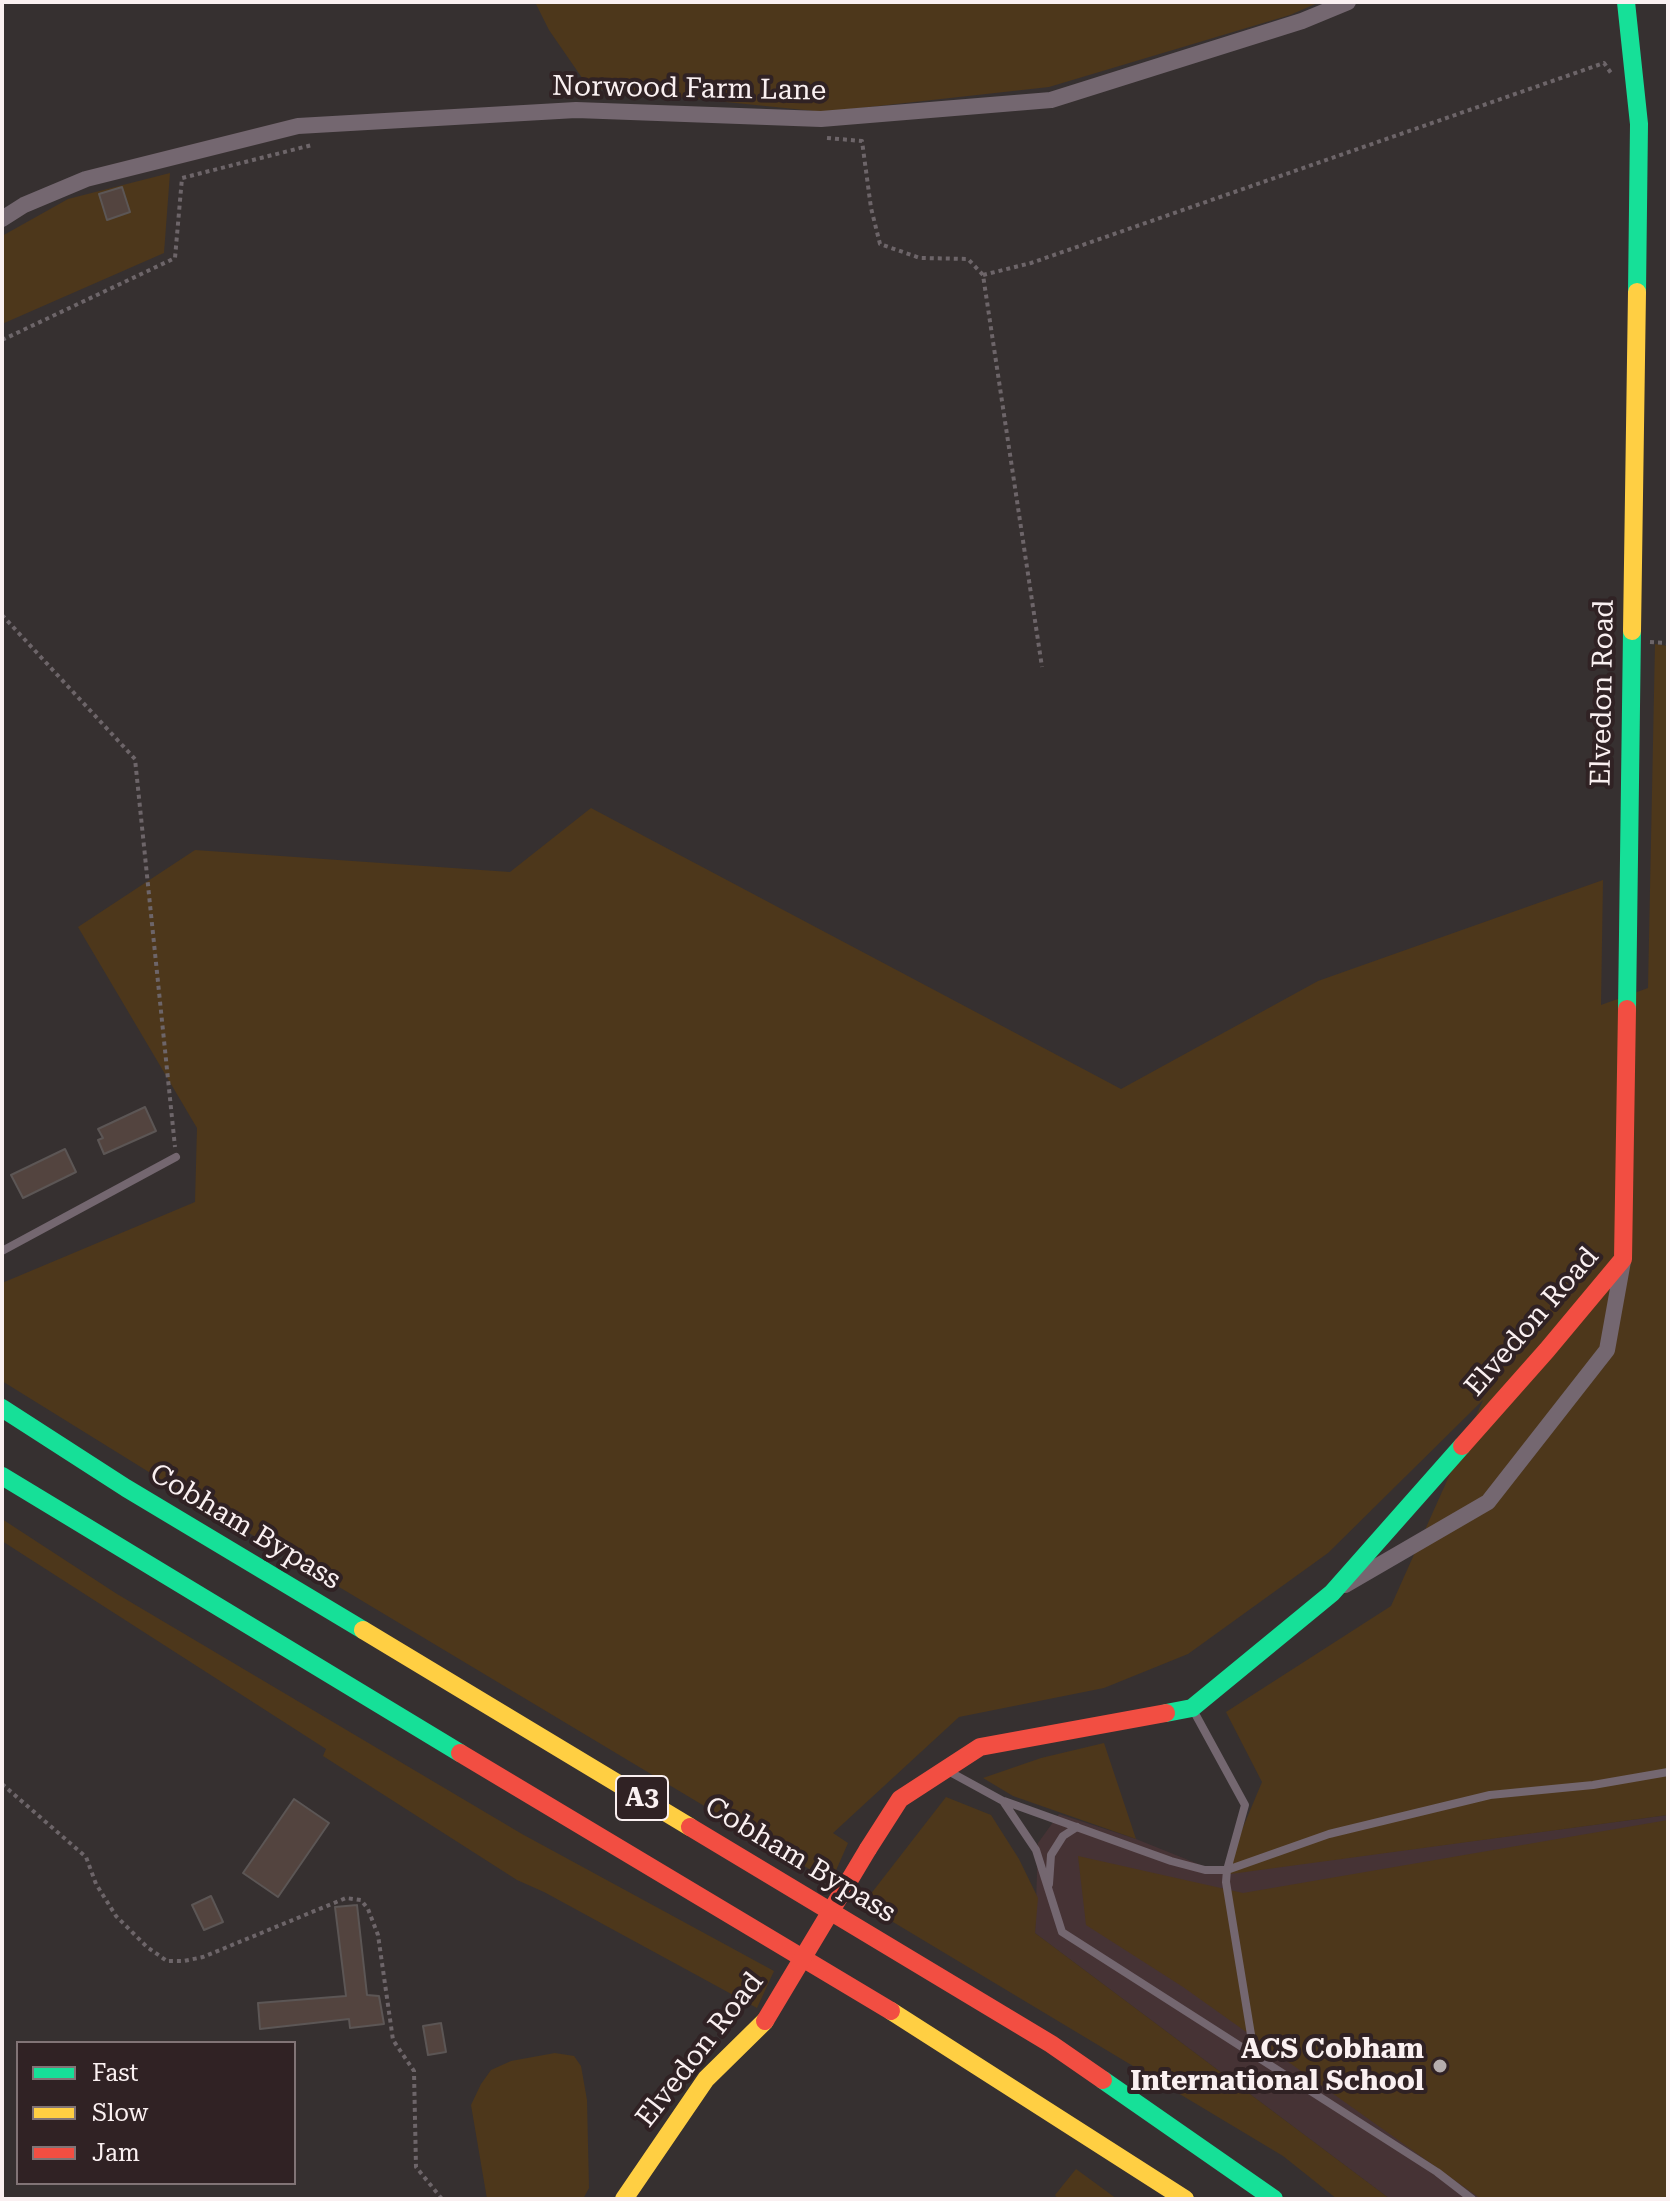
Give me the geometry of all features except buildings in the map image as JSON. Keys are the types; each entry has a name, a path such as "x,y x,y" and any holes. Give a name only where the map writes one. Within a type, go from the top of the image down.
{"main road":[{"name":"Elvedon Road","path":"624,2199 706,2079 765,2021 900,1799 980,1747 1192,1708 1332,1593 1547,1350 1623,1259 1639,124 1626,2"},
{"name":"Cobham Bypass","path":"2,1408 126,1488 1051,2044 1274,2199"},
{"name":"A3","path":"2,1476 899,2016 1185,2199"}],"street":[{"name":"Norwood Farm Lane","path":"2,219 24,205 86,179 298,126 576,110 821,119 1051,100 1302,21 1348,2"},
{"path":"1332,1593 1488,1502 1607,1350 1623,1259"}],"lane":[{"path":"2,1251 176,1157"},
{"path":"1192,1708 1245,1805 1226,1882 1254,2053"},
{"path":"945,1769 1003,1801 1171,1861 1205,1870 1227,1870 1329,1834 1490,1795 1593,1785 1668,1772"},
{"path":"1003,1801 1036,1850 1062,1932 1437,2172 1472,2199"},
{"path":"1048,1888 1051,1855 1063,1836 1077,1827"}],"path":[{"path":"983,275 1031,263 1596,65 1604,63 1613,76"},
{"path":"819,137 862,141 871,208 880,244 920,258 968,259 983,275 1042,667"},
{"path":"2,340 175,258 182,178 313,145"},
{"path":"2,615 135,759 176,1157"},
{"path":"2,1784 86,1857 96,1884 116,1916 147,1947 167,1961 203,1957 346,1898 361,1900 378,1935 393,2040 414,2071 416,2167 442,2199"}],"shaded area":[{"path":"535,2 1320,2 1290,15 1049,87 824,112 589,88 549,30"},
{"path":"170,173 164,253 2,324 2,236 68,199"},
{"path":"1655,644 1668,646 1668,1815 1223,1875 1262,1782 1226,1712 1391,1606 1483,1400 1328,1553 1188,1654 1104,1688 959,1717 833,1833 848,1843 831,1882 194,1500 2,1381 2,1283 195,1202 197,1128 78,927 195,850 510,872 591,808 1121,1089 1318,981 1603,880 1601,1005 1648,988"},
{"path":"2,1519 117,1594 522,1834 774,1971 757,2008 517,1880 323,1756 326,1749 2,1541"},
{"path":"1104,1743 1136,1839 1013,1796 983,1778 1041,1758"},
{"path":"946,1797 991,1815 1019,1859 1038,1898 1035,1933 1390,2199 1337,2199 1283,2156 863,1904"},
{"name":"ACS Cobham International School","path":"1059,1814 1136,1839 1223,1874 1668,1815 1668,2199 1390,2199 1035,1933 1038,1843"},
{"name":"ACS Cobham International School","path":"1668,1820 1668,2199 1481,2199 1183,1987 1086,1925 1078,1856 1243,1893"},
{"path":"555,2053 574,2056 581,2066 587,2100 589,2188 583,2199 487,2199 471,2105 491,2070 511,2061"},
{"path":"1076,2169 1117,2199 1058,2199 1055,2195"}],"traffic: fast":[{"path":"1626,2 1639,124 1637,292"},
{"path":"1627,1009 1632,631"},
{"path":"2,1408 126,1488 363,1630"},
{"path":"1166,1713 1192,1708 1332,1593 1462,1446"},
{"path":"2,1476 460,1753"},
{"path":"1103,2080 1274,2199"}],"traffic: slow":[{"path":"1632,631 1637,292"},
{"path":"363,1630 690,1827"},
{"path":"891,2011 1185,2199"},
{"path":"624,2199 706,2079 765,2021"}],"traffic: jam":[{"path":"1462,1446 1623,1259 1627,1009"},
{"path":"868,1849 900,1799 980,1747 1166,1713"},
{"path":"460,1753 891,2011"},
{"path":"690,1827 1051,2044 1103,2080"},
{"path":"765,2021 868,1849"}],"place":[{"name":"ACS Cobham International School","path":"1440,2066"}]}
